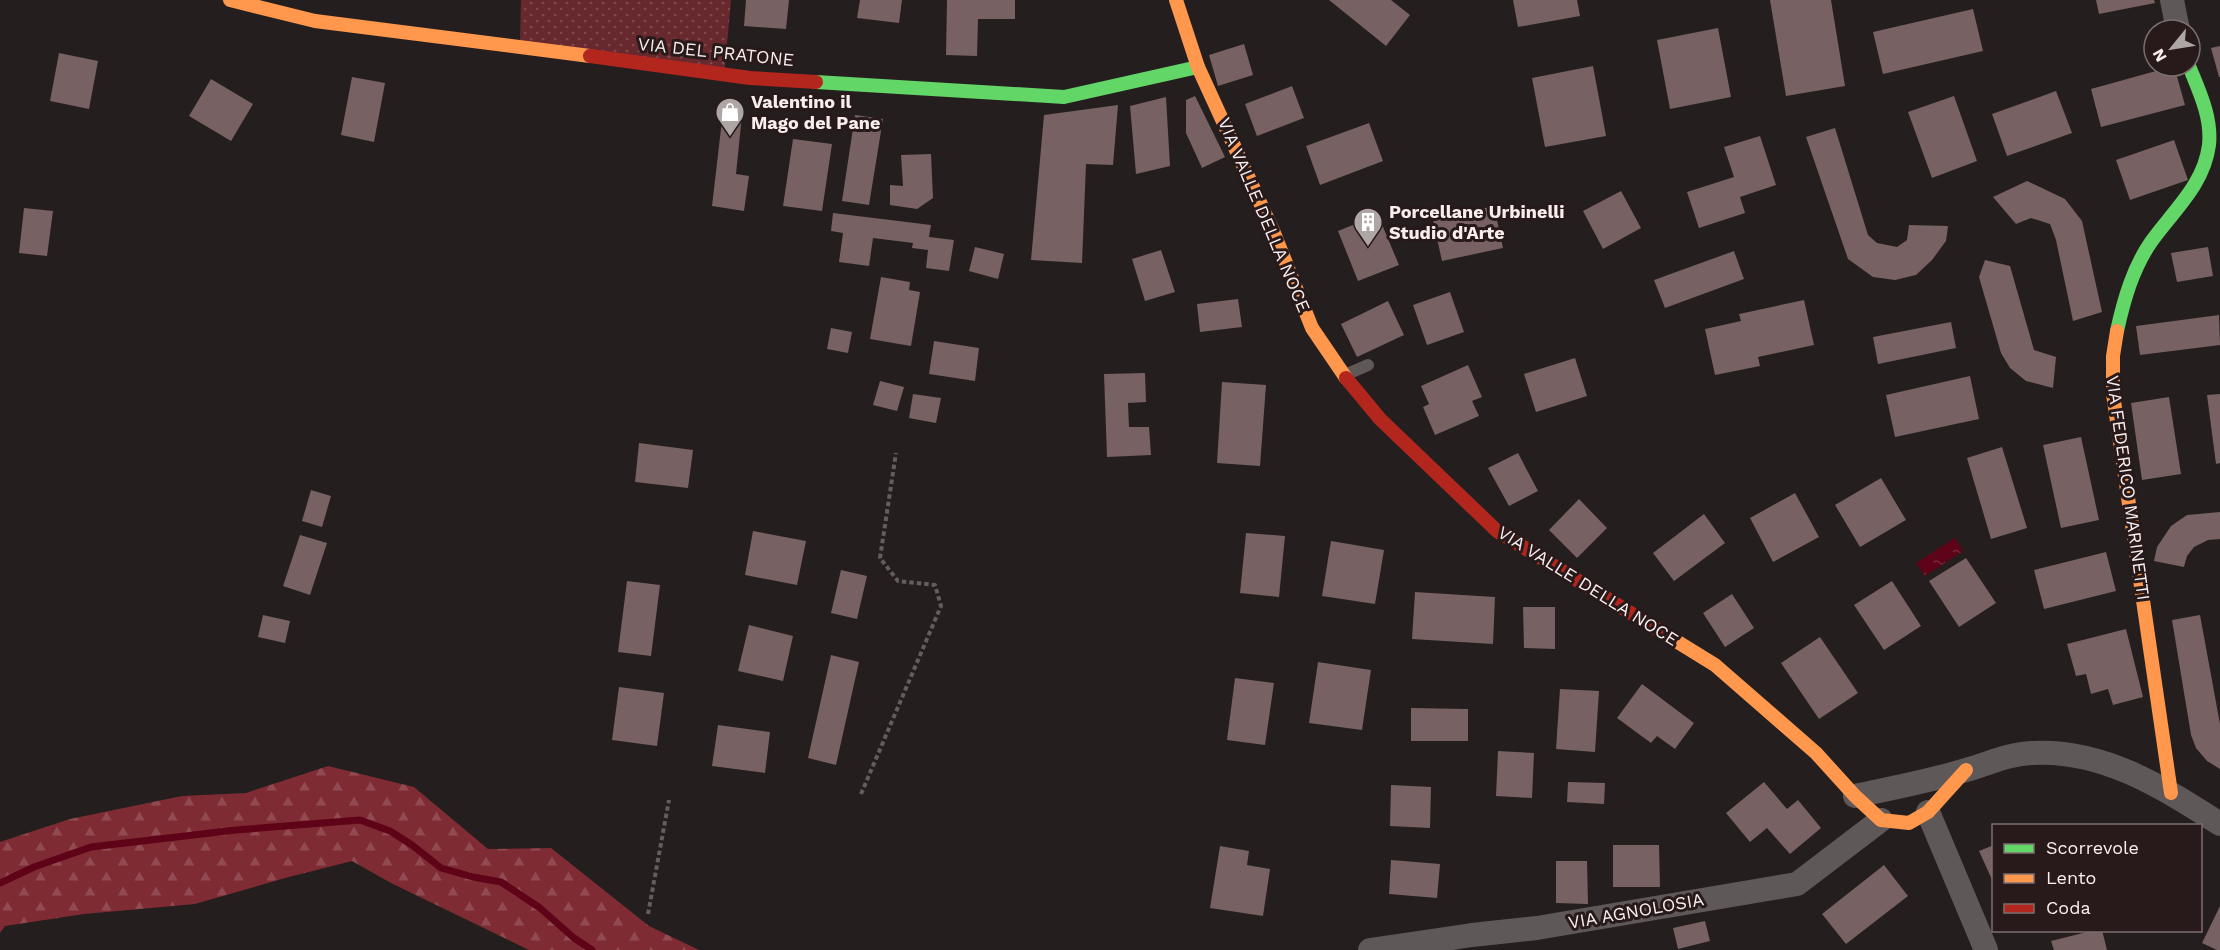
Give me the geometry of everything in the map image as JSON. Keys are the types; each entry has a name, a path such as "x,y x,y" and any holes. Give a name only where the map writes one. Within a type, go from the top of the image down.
{"street":[{"name":"VIA DEL PRATONE","path":"230,0 315,21 531,47 750,78 1064,97 1198,67"},
{"name":"VIA VALLE DELLA NOCE","path":"1176,0 1198,67 1274,233 1312,328 1344,376 1380,419 1497,531 1715,665 1816,753 1855,796 1881,820"},
{"path":"2172,0 2176,18"},
{"name":"VIA FEDERICO MARINETTI","path":"2171,793 2113,394 2112,362 2116,338 2137,266 2159,230 2188,195 2205,164 2209,146 2208,120 2193,78"},
{"path":"1855,796 1966,770 2021,754 2063,753 2089,758 2123,769 2171,793 2220,824"},
{"path":"1881,820 1909,823 1928,812 1966,770"},
{"path":"1928,812 1986,950"},
{"name":"VIA AGNOLOSIA","path":"1370,950 1537,928 1797,884 1881,820"}],"lane":[{"path":"1344,376 1368,365"}],"path":[{"path":"861,794 941,606 935,585 898,580 880,558 896,453"},
{"path":"648,914 669,800"}],"shaded area":[{"path":"521,0 731,0 724,76 520,46"}],"green space":[{"path":"328,766 414,787 488,849 551,848 649,926 699,950 529,950 391,883 352,861 195,904 84,914 5,926 0,933 0,842 70,819 182,796 246,793"}],"water":[{"path":"1955,538 1963,551 1925,576 1916,563"}],"building":[{"path":"746,0 789,0 786,29 744,26"},
{"path":"860,0 902,0 899,23 857,18"},
{"path":"947,0 1015,0 1015,19 978,19 977,56 946,55"},
{"path":"1329,0 1391,0 1410,15 1386,46"},
{"path":"1513,0 1577,0 1580,16 1518,27"},
{"path":"1770,0 1831,0 1845,86 1786,96"},
{"path":"2096,0 2154,0 2155,3 2099,14"},
{"path":"1973,9 1983,51 1883,74 1873,32"},
{"path":"1718,28 1731,97 1670,109 1657,40"},
{"path":"1244,44 1253,75 1218,86 1209,55"},
{"path":"2220,46 2220,77 2219,77 2211,48"},
{"path":"59,53 98,61 89,109 50,101"},
{"path":"1593,66 1606,136 1545,147 1532,78"},
{"path":"2142,75 2142,78 2177,78 2185,105 2101,127 2091,89"},
{"path":"352,77 385,83 374,142 341,135"},
{"path":"211,79 253,104 231,141 189,116"},
{"path":"1292,86 1304,118 1257,136 1245,104"},
{"path":"2056,91 2072,133 2007,156 1992,114"},
{"path":"1195,96 1225,157 1202,168 1186,133 1186,100"},
{"path":"1954,96 1977,161 1932,178 1908,112"},
{"path":"1166,97 1170,166 1136,174 1130,106"},
{"path":"724,103 743,105 736,174 749,176 744,211 712,206"},
{"path":"1118,105 1113,165 1086,164 1082,263 1031,260 1044,115"},
{"path":"855,115 883,119 869,205 842,201"},
{"path":"1369,123 1383,161 1320,185 1306,146"},
{"path":"1835,128 1868,235 1877,243 1897,247 1907,240 1909,225 1948,226 1946,241 1932,260 1916,275 1895,280 1873,277 1848,259 1806,137"},
{"path":"1760,136 1776,185 1740,197 1745,213 1699,228 1687,192 1734,177 1724,147"},
{"path":"793,139 832,144 822,211 783,206"},
{"path":"2174,140 2188,180 2130,200 2116,160"},
{"path":"931,154 933,198 917,209 890,205 890,185 903,186 901,155"},
{"path":"2027,181 2065,199 2082,221 2102,312 2073,321 2056,240 2050,224 2031,218 2016,224 1993,197"},
{"path":"1621,191 1641,228 1603,249 1583,211"},
{"path":"1494,206 1503,248 1442,261 1433,220"},
{"path":"24,208 53,211 47,256 19,253"},
{"path":"833,213 931,225 929,237 954,240 949,271 926,268 928,250 912,248 913,243 873,238 869,266 839,262 843,233 831,231"},
{"name":"Porcellane Urbinelli Studio d'Arte","path":"1378,215 1399,265 1358,281 1338,231"},
{"path":"975,247 1004,254 998,279 969,271"},
{"path":"2208,247 2213,276 2177,282 2171,253"},
{"path":"1161,250 1175,292 1145,301 1132,259"},
{"path":"1734,251 1744,279 1665,308 1654,280"},
{"path":"1985,260 2010,266 2034,350 2056,357 2053,388 2026,381 2010,368 2001,353 1979,277"},
{"path":"881,277 910,282 909,290 920,292 911,346 870,339"},
{"path":"1450,292 1464,332 1427,345 1413,305"},
{"path":"1238,299 1242,327 1200,332 1197,304"},
{"path":"1804,300 1814,345 1758,357 1760,366 1715,375 1705,329 1741,321 1739,314"},
{"path":"1388,301 1404,335 1357,357 1341,324"},
{"path":"2219,315 2220,345 2140,355 2136,326"},
{"path":"1951,322 1956,348 1878,364 1873,337"},
{"path":"831,328 852,332 848,353 827,349"},
{"path":"934,341 979,348 975,381 929,374"},
{"path":"1575,358 1587,396 1536,412 1524,374"},
{"path":"1468,365 1482,397 1472,401 1479,416 1435,435 1423,407 1429,404 1421,386"},
{"path":"1145,373 1146,402 1128,403 1129,427 1149,427 1151,455 1107,457 1104,374"},
{"path":"1970,376 1979,419 1895,437 1886,395"},
{"path":"880,381 904,387 897,411 873,405"},
{"path":"1222,382 1266,385 1260,466 1217,463"},
{"path":"913,394 941,398 936,423 909,418"},
{"path":"2220,394 2220,463 2216,464 2207,395"},
{"path":"2169,397 2181,474 2142,480 2131,403"},
{"path":"2081,437 2099,520 2061,528 2043,445"},
{"path":"639,443 693,450 688,488 635,482"},
{"path":"2002,447 2027,528 1991,539 1967,458"},
{"path":"1518,453 1538,491 1509,506 1488,468"},
{"path":"1881,478 1906,520 1860,547 1835,505"},
{"path":"311,490 331,496 322,527 302,521"},
{"path":"1795,493 1819,537 1773,562 1750,518"},
{"path":"1579,499 1607,528 1577,558 1549,530"},
{"path":"2220,512 2220,539 2208,540 2194,547 2187,556 2184,567 2154,561 2157,547 2171,526 2187,515"},
{"path":"1704,514 1725,543 1674,581 1653,553"},
{"path":"753,531 806,541 797,585 745,575"},
{"path":"1246,533 1285,536 1279,597 1240,593"},
{"path":"300,535 327,543 310,595 283,586"},
{"path":"1331,541 1384,550 1375,604 1322,596"},
{"path":"2106,552 2116,591 2044,609 2034,570"},
{"path":"1966,558 1996,603 1959,627 1929,581"},
{"path":"841,570 867,576 857,619 831,613"},
{"path":"627,581 660,585 651,656 618,652"},
{"path":"1892,581 1921,626 1884,650 1854,605"},
{"path":"1415,592 1495,597 1493,644 1412,639"},
{"path":"1732,594 1754,628 1725,647 1703,613"},
{"path":"1523,607 1555,607 1555,649 1524,648"},
{"path":"263,615 290,621 285,643 258,637"},
{"path":"2200,615 2220,724 2220,769 2207,761 2196,748 2191,735 2172,620"},
{"path":"749,625 793,636 783,681 738,671"},
{"path":"2126,629 2143,697 2113,705 2108,689 2091,694 2086,674 2076,676 2067,644"},
{"path":"1820,637 1858,693 1819,719 1781,663"},
{"path":"831,655 859,662 836,765 808,758"},
{"path":"1318,662 1371,670 1362,730 1309,723"},
{"path":"1235,678 1274,683 1265,745 1227,740"},
{"path":"1642,684 1694,723 1675,749 1657,736 1651,743 1617,718"},
{"path":"619,687 664,693 657,746 612,740"},
{"path":"1560,689 1599,691 1595,752 1556,749"},
{"path":"1411,708 1468,709 1468,741 1411,741"},
{"path":"718,725 770,732 765,773 712,766"},
{"path":"1498,751 1534,753 1532,798 1496,796"},
{"path":"1568,782 1605,783 1604,804 1567,802"},
{"path":"1764,782 1787,809 1798,800 1821,828 1790,854 1767,828 1750,842 1726,813"},
{"path":"1391,785 1431,787 1430,828 1390,826"},
{"path":"1613,845 1659,845 1660,887 1613,887"},
{"path":"1220,846 1249,851 1247,865 1270,869 1263,916 1210,908"},
{"path":"1992,846 1992,880 1979,851"},
{"path":"1391,860 1440,864 1437,898 1389,894"},
{"path":"1556,861 1587,861 1588,904 1556,903"},
{"path":"1884,865 1908,896 1846,944 1822,914"},
{"path":"2220,906 2220,950 2217,950 2202,943"},
{"path":"1705,921 1710,941 1678,949 1673,928"},
{"path":"2087,932 2102,932 2107,950 2054,950 2051,941"}],"waterway":[{"path":"0,883 34,867 91,847 236,830 360,820 390,831 441,868 501,882 540,908 574,938 592,950"}],"traffic: fast":[{"path":"816,82 1064,97 1198,67"},
{"path":"2117,331 2126,296 2139,262 2151,242 2194,185 2206,159 2209,124 2194,78"}],"traffic: slow":[{"path":"230,0 315,21 590,56"},
{"path":"1176,0 1198,67 1274,233 1312,328 1346,378"},
{"path":"2117,331 2113,356 2113,394 2171,793"},
{"path":"1668,636 1715,665 1816,753 1855,796 1881,820 1909,823 1928,812 1966,770"}],"traffic: jam":[{"path":"590,56 750,78 816,82"},
{"path":"1346,378 1380,419 1497,531 1668,636"}],"place":[{"name":"Valentino il Mago del Pane","path":"730,138"},
{"name":"Porcellane Urbinelli Studio d'Arte","path":"1368,248"}]}
